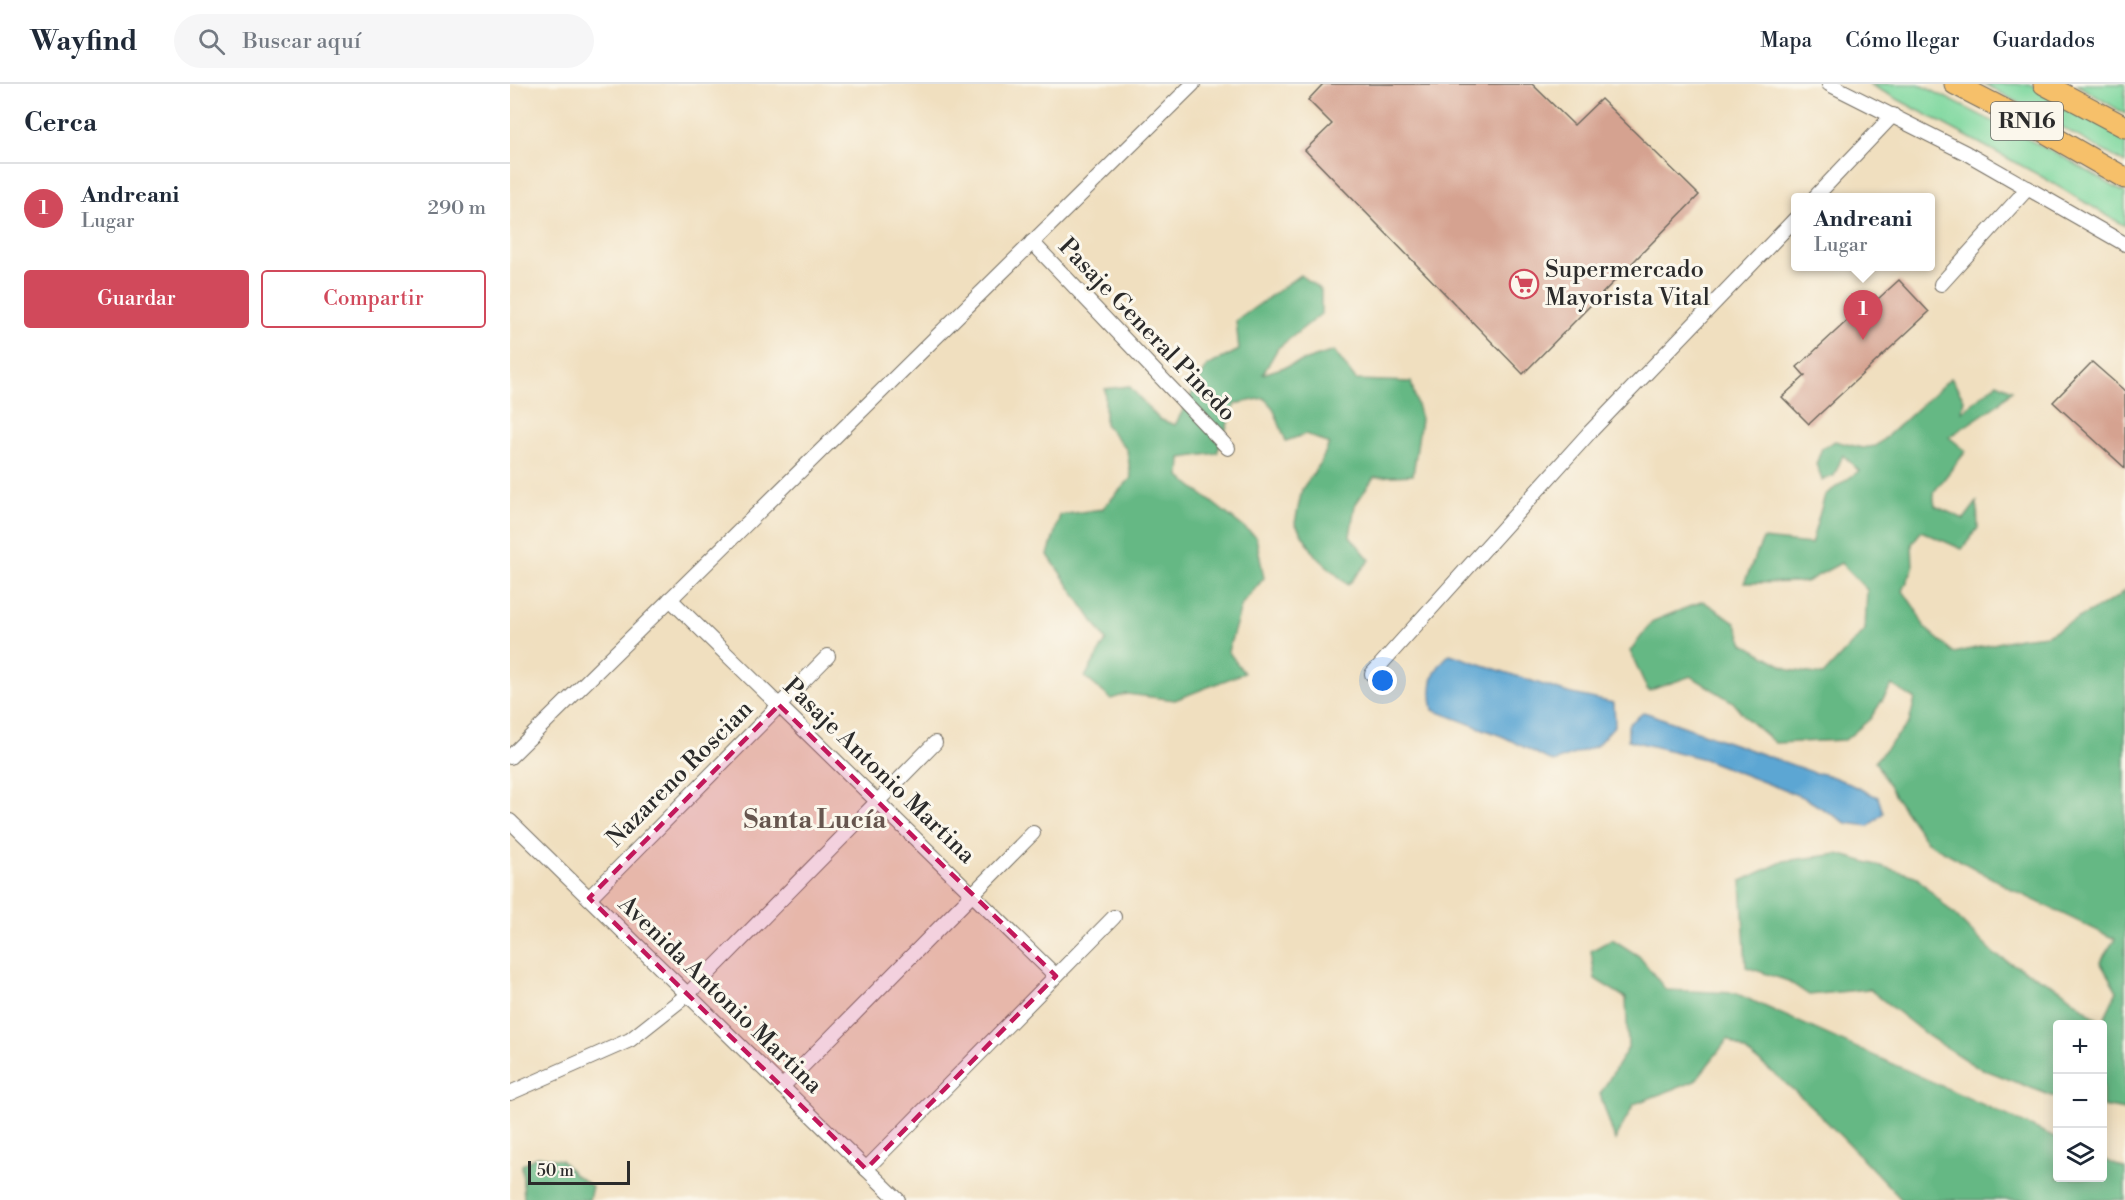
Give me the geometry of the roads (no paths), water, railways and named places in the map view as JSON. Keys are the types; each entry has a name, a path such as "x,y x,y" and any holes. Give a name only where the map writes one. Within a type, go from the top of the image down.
{"highway":[{"name":"RN16","path":"1955,84 2015,115 2125,178"},
{"name":"RN16","path":"2044,84 2125,127"}],"street":[{"path":"510,757 1193,84"},
{"path":"1829,84 1893,115 2028,188 2125,244"},
{"path":"1820,193 1893,115"},
{"path":"1941,284 2028,188"},
{"path":"1372,674 1590,432 1791,223"},
{"name":"Pasaje General Pinedo","path":"1032,242 1228,448"},
{"name":"Pasaje Antonio Martina","path":"670,599 1056,976"},
{"name":"Nazareno Roscian","path":"589,898 828,656"},
{"path":"510,1093 630,1040 687,995 935,743"},
{"name":"Avenida Antonio Martina","path":"510,821 898,1200"},
{"path":"782,1087 1033,832"},
{"path":"866,1169 1114,917"}],"water":[{"path":"1450,654 1568,693 1614,703 1615,725 1596,746 1553,762 1504,737 1433,710 1431,686 1433,679 1439,666"},
{"path":"1644,712 1815,773 1838,779 1878,797 1883,813 1869,826 1846,823 1805,798 1704,759 1628,740 1628,725"}],"place":[{"name":"Supermercado Mayorista Vital","path":"1524,284"},
{"name":"Andreani","path":"1863,340"}],"district":[{"name":"Santa Lucía","path":"815,820"}]}
